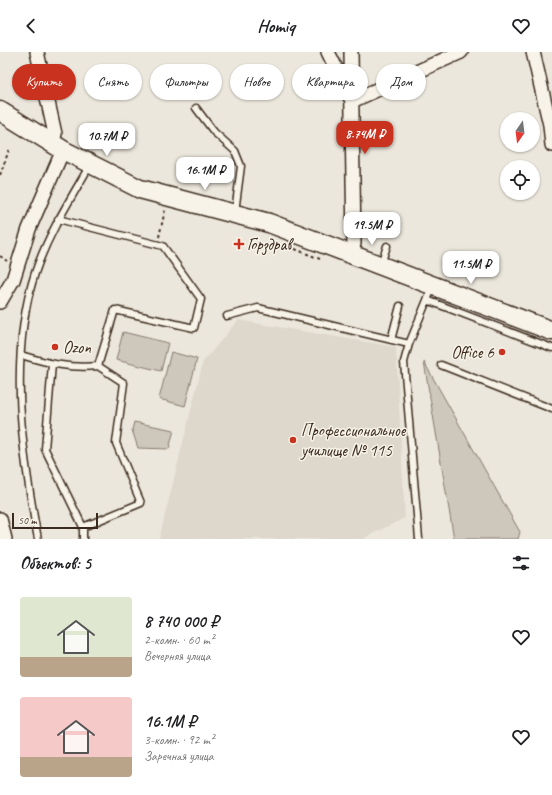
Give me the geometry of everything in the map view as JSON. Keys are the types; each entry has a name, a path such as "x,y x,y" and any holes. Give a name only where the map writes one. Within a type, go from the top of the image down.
{"main road":[{"path":"0,111 90,165 150,192 235,213 287,229 380,266 430,293 552,331"}],"street":[{"path":"0,302 13,280 29,228 58,147 37,52"},
{"path":"328,52 352,101"},
{"path":"351,52 354,243 352,254"},
{"path":"352,101 461,52"},
{"path":"533,52 550,125 552,145"},
{"path":"0,519 5,539"}],"lane":[{"path":"196,108 214,132 235,151 241,166 235,213"},
{"path":"38,539 30,499 19,393 23,326 35,272 58,220 90,165"},
{"path":"58,220 163,246 201,299 194,328 115,310 98,366"},
{"path":"380,266 387,246"},
{"path":"419,539 404,362 409,344 430,293 552,348"},
{"path":"391,340 400,306"},
{"path":"227,316 258,308 409,344"},
{"path":"21,355 52,364 78,368 98,366 124,383 116,443 141,503 83,527"},
{"path":"52,364 45,449 83,527 83,539"},
{"path":"441,365 552,409"}],"path":[{"path":"0,175 10,150"},
{"path":"157,245 166,207"}],"shaded area":[{"name":"Профессиональное училище № 115","path":"238,320 396,347 405,518 366,537 365,539 159,539 203,362"},
{"path":"123,332 168,343 161,371 116,360"},
{"path":"171,352 197,359 185,406 159,399"},
{"path":"424,362 520,532 518,539 454,539"},
{"path":"134,422 174,430 169,449 138,448 132,430"}],"place":[{"name":"Горздрав","path":"239,244"},
{"name":"Ozon","path":"55,347"},
{"name":"Office 6","path":"502,352"},
{"name":"Профессиональное училище № 115","path":"293,440"}]}
